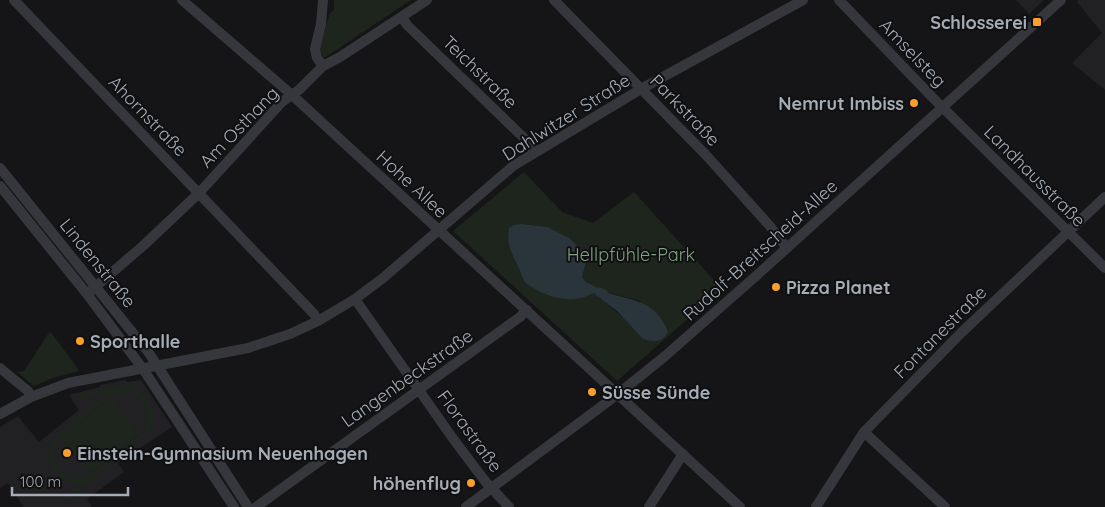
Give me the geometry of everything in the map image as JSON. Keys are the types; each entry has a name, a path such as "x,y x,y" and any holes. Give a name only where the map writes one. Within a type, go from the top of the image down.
{"street":[{"name":"Ahornstraße","path":"14,0 314,314 318,321"},
{"name":"Hohe Allee","path":"182,0 292,95 740,507"},
{"path":"323,66 314,50 321,24 324,0"},
{"name":"Am Osthang","path":"92,291 199,193 282,102 323,66 340,58 428,0"},
{"name":"Parkstraße","path":"554,0 642,88 738,190 787,248"},
{"name":"Dahlwitzer Straße","path":"0,414 31,397 68,384 248,348 290,334 318,321 355,299 383,278 513,166 535,151 642,88 803,0"},
{"name":"Amselsteg","path":"839,0 942,107"},
{"name":"Rudolf-Breitscheid-Allee","path":"466,507 618,394 704,323 1061,0"},
{"name":"Teichstraße","path":"402,17 407,25 525,139 535,151"},
{"name":"Landhausstraße","path":"942,107 1105,268"},
{"name":"Lindenstraße","path":"0,168 92,291 234,507"},
{"name":"Lindenstraße","path":"0,186 149,353 248,507"},
{"name":"Fontanestraße","path":"816,507 864,432 961,332 1105,197"},
{"name":"Florastraße","path":"355,299 454,440 491,488 509,507"},
{"name":"Langenbeckstraße","path":"256,507 522,316 527,310"},
{"path":"0,368 28,392 31,397"},
{"path":"864,432 945,507"},
{"path":"649,507 683,454"}],"shaded area":[{"path":"1016,0 1044,0 1029,14"},
{"path":"1078,0 1105,0 1105,90 1072,63 1102,33 1077,2"},
{"path":"522,224 547,227 569,238 584,253 587,259 582,277 586,282 600,289 599,294 594,293 571,299 556,298 535,289 525,282 508,239 509,228"},
{"path":"605,292 634,300 650,307 663,321 668,331 664,338 650,341 642,338 617,311 601,299"},
{"name":"Einstein-Gymnasium Neuenhagen","path":"126,380 127,382 141,380 172,427 118,463 124,472 87,499 92,507 24,507 8,483 0,488 0,427 18,416 39,442 79,410 69,395 100,387 100,385"}],"green space":[{"path":"334,0 411,0 324,58 319,49 330,13 334,10"},
{"name":"Hellpfühle-Park","path":"524,172 562,212 593,223 634,192 722,289 617,381 453,231","holes":["522,224 533,225 586,264 582,277 586,282 600,290 587,296 546,295 522,279","605,292 641,301 627,321 601,299"]},
{"path":"50,331 79,371 53,378 34,386 17,372 24,371"},
{"path":"130,382 131,386 125,388 142,394 148,400 153,414 149,430 144,437 66,501 64,498 81,484 65,480 55,472 49,459 52,442 70,424 110,392 78,401 77,395","holes":["127,392 134,394 144,402 147,408 148,420 143,433 92,475 82,479 69,478 57,467 53,455 57,441 110,396"]},
{"path":"110,398 139,433 90,473 61,438"}],"waterway":[{"path":"599,292 604,294"}],"place":[{"name":"Schlosserei","path":"1037,22"},
{"name":"Nemrut Imbiss","path":"914,103"},
{"name":"Pizza Planet","path":"776,287"},
{"name":"Sporthalle","path":"80,341"},
{"name":"Süsse Sünde","path":"592,392"},
{"name":"Einstein-Gymnasium Neuenhagen","path":"67,453"},
{"name":"höhenflug","path":"471,483"}]}
